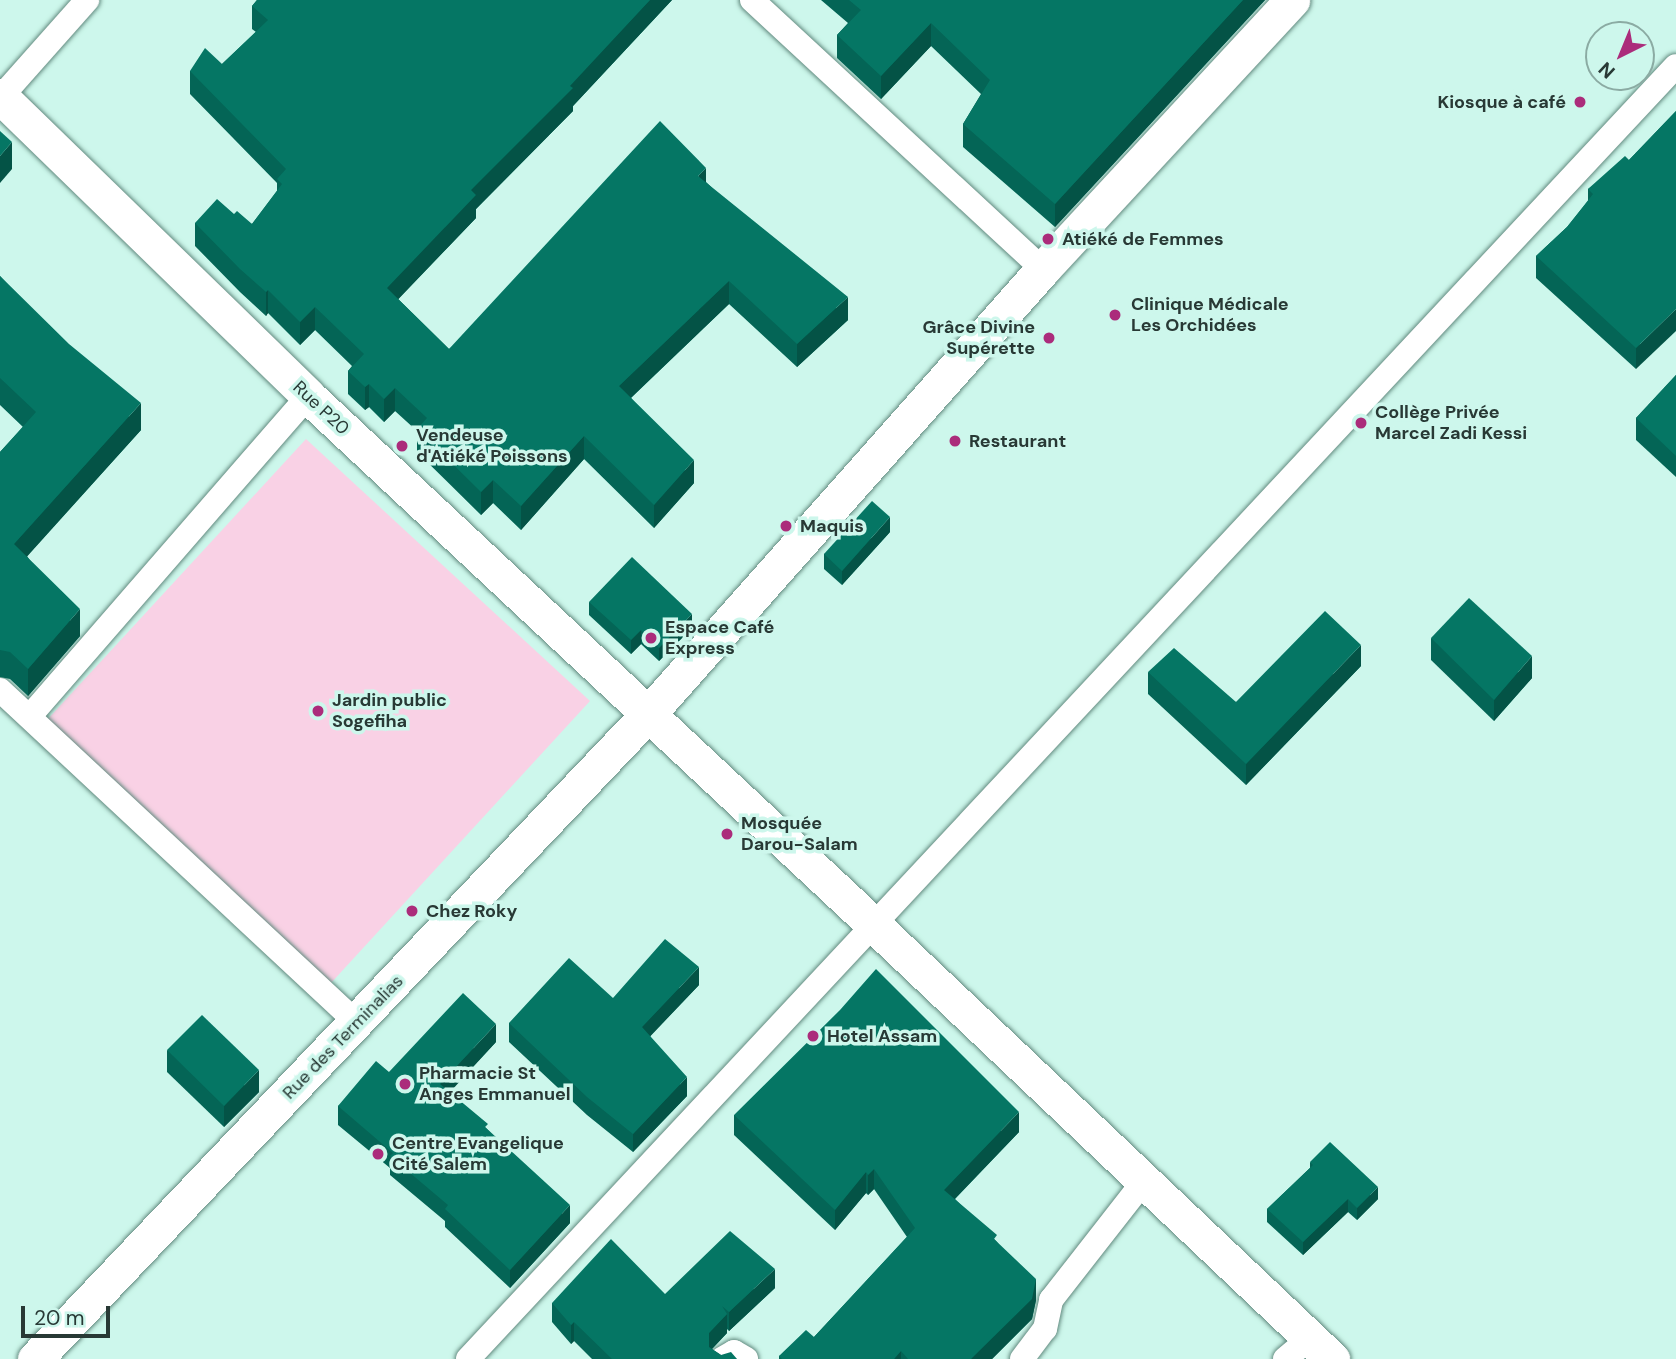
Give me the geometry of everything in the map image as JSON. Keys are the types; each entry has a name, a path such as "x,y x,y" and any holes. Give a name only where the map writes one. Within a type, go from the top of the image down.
{"street":[{"path":"1,97 87,0"},
{"path":"752,0 1043,269"},
{"name":"Rue des Terminalias","path":"35,1359 649,713 1043,269 1293,0"},
{"path":"468,1359 1676,66"},
{"name":"Rue P20","path":"1,97 308,396 649,713 1144,1181 1309,1352"},
{"path":"30,716 308,396"},
{"path":"0,690 357,1023"},
{"path":"1022,1359 1045,1329 1051,1300 1144,1181"},
{"path":"722,1359 734,1352 746,1359"}],"shaded area":[{"name":"Jardin public Sogefiha","path":"306,439 590,701 331,983 46,721"}],"building":[{"path":"257,0 650,0 570,86 573,88 471,190 476,195 387,288 449,349 660,121 706,168 698,176 848,297 797,344 729,281 619,386 694,460 654,505 584,436 521,506 493,480 481,492 417,429 427,418 395,388 384,399 369,384 365,387 348,371 364,354 315,307 300,322 268,290 266,292 240,269 195,223 217,199 234,214 237,211 252,224 282,184 277,179 286,169 190,71 205,48 222,64 268,20 252,6"},
{"path":"849,0 1243,0 1055,204 963,124 990,80 931,23 881,76 837,35 861,10"},
{"path":"1676,111 1676,309 1636,348 1536,256 1567,227 1593,194 1588,189 1625,156 1629,160"},
{"path":"0,131 12,142 0,156"},
{"path":"0,276 69,344 141,403 14,544 80,609 28,669 10,652 0,650 0,452 36,412 0,378"},
{"path":"1676,375 1676,456 1636,418"},
{"path":"872,501 890,517 842,571 824,554"},
{"path":"632,557 692,614 659,648 641,630 631,640 589,602"},
{"path":"1469,598 1532,656 1494,700 1431,638"},
{"path":"1325,611 1361,645 1246,764 1148,672 1174,648 1236,702"},
{"path":"665,939 699,967 642,1027 687,1077 633,1134 587,1097 509,1023 569,958 613,998"},
{"path":"876,969 1019,1112 944,1190 997,1235 994,1239 1036,1279 1032,1299 971,1359 908,1359 901,1351 894,1359 782,1359 779,1356 806,1330 814,1337 915,1228 874,1169 868,1175 866,1172 835,1210 734,1115 840,1010"},
{"path":"463,993 496,1024 440,1084 488,1124 485,1127 570,1205 510,1270 445,1209 448,1205 390,1156 393,1153 338,1106 376,1061 389,1072"},
{"path":"202,1015 259,1070 224,1106 167,1050"},
{"path":"1330,1142 1378,1187 1357,1208 1348,1199 1303,1242 1267,1209 1313,1165 1310,1162"},
{"path":"730,1231 775,1269 729,1312 722,1306 727,1314 709,1333 709,1347 721,1355 731,1352 737,1359 612,1359 574,1322 571,1325 552,1303 611,1239 665,1294"}],"place":[{"name":"Kiosque à café","path":"1580,102"},
{"name":"Atiéké de Femmes","path":"1048,239"},
{"name":"Clinique Médicale Les Orchidées","path":"1115,315"},
{"name":"Grâce Divine Supérette","path":"1049,338"},
{"name":"Collège Privée Marcel Zadi Kessi","path":"1361,423"},
{"name":"Restaurant","path":"955,441"},
{"name":"Vendeuse d'Atiéké Poissons","path":"402,446"},
{"name":"Maquis","path":"786,526"},
{"name":"Espace Café Express","path":"651,638"},
{"name":"Jardin public Sogefiha","path":"318,711"},
{"name":"Mosquée Darou-Salam","path":"727,834"},
{"name":"Chez Roky","path":"412,911"},
{"name":"Hotel Assam","path":"813,1036"},
{"name":"Pharmacie St Anges Emmanuel","path":"405,1084"},
{"name":"Centre Evangelique Cité Salem","path":"378,1154"}]}
